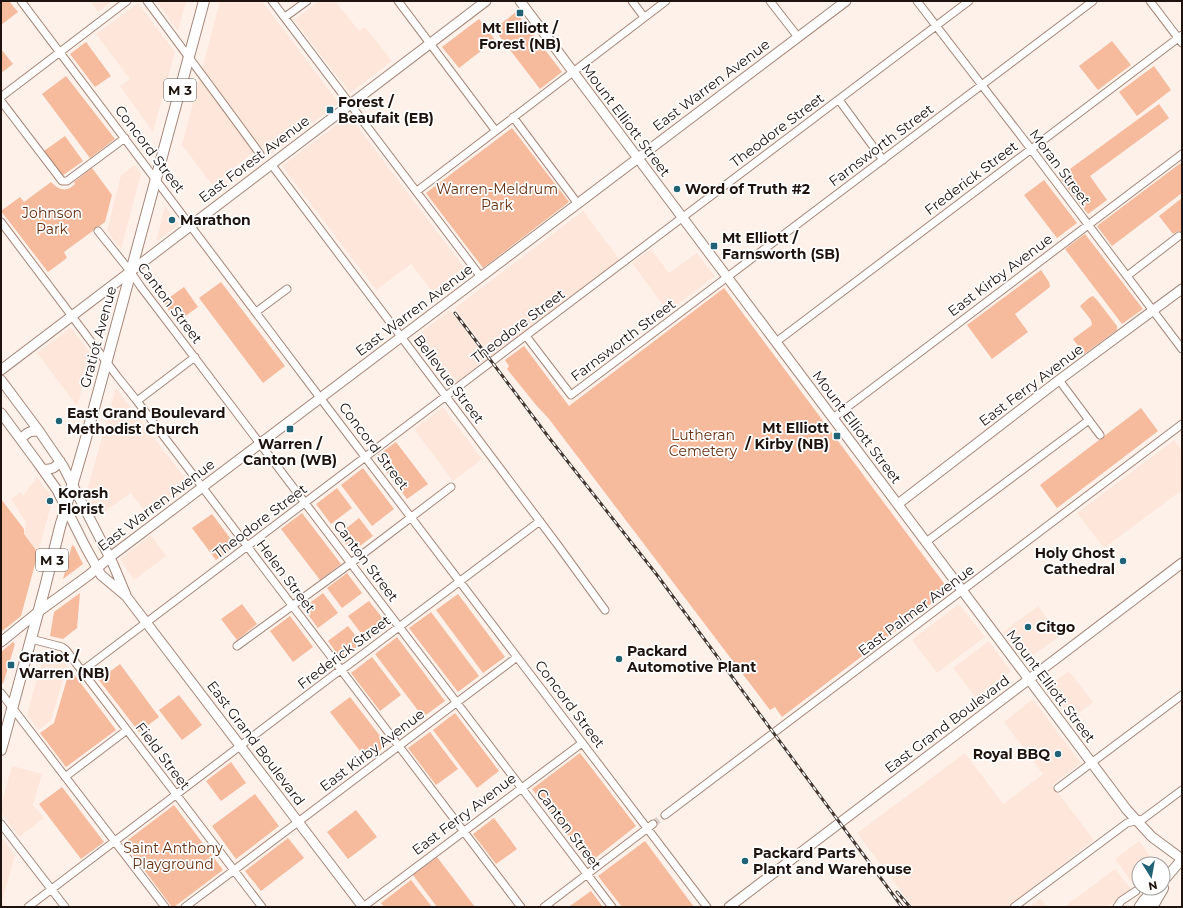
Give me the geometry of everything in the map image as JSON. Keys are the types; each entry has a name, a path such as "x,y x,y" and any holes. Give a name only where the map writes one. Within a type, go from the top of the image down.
{"highway":[{"path":"1151,907 1157,896"}],"main road":[{"name":"Gratiot Avenue","path":"1,750 204,1"},
{"name":"East Forest Avenue","path":"1,370 486,1"},
{"name":"Mount Elliott Street","path":"520,1 1092,763 1136,820 1153,838 1182,859"},
{"name":"East Warren Avenue","path":"1,642 110,557 321,399 843,2"},
{"name":"East Ferry Avenue","path":"898,504 1059,380 1182,289"},
{"name":"East Grand Boulevard","path":"1,380 40,431 73,483 110,557 126,596"},
{"name":"East Grand Boulevard","path":"1,413 57,490 101,575 126,596 363,907"},
{"path":"21,440 30,431 40,431"},
{"path":"43,469 53,469 60,461"},
{"path":"85,546 94,548 98,544 100,538"},
{"name":"East Grand Boulevard","path":"729,907 1182,563"},
{"path":"1171,874 1182,859"},
{"path":"1139,907 1148,896"}],"street":[{"name":"Concord Street","path":"21,1 582,742 650,826 707,907"},
{"path":"1,97 127,1"},
{"path":"147,1 260,154"},
{"path":"272,1 481,277"},
{"path":"285,18 307,1"},
{"path":"398,1 495,130"},
{"path":"632,1 644,17"},
{"path":"416,191 666,1"},
{"path":"770,1 798,37"},
{"name":"Moran Street","path":"917,1 1182,349"},
{"name":"Theodore Street","path":"82,671 969,1"},
{"name":"Farnsworth Street","path":"526,336 571,395 1093,1"},
{"path":"1150,1 1181,39"},
{"name":"Frederick Street","path":"776,342 1031,149 1181,39"},
{"path":"839,100 883,160"},
{"path":"1,101 62,181 67,181 125,138"},
{"path":"513,117 578,204"},
{"name":"East Kirby Avenue","path":"833,418 1182,154"},
{"name":"Bellevue Street","path":"271,164 540,521 605,610"},
{"name":"Helen Street","path":"1,222 521,907"},
{"name":"Canton Street","path":"98,231 130,271 141,288 612,907"},
{"path":"1126,276 1179,236"},
{"path":"256,312 287,289"},
{"path":"137,401 195,357"},
{"path":"1059,380 1100,435"},
{"path":"926,542 1089,420"},
{"name":"East Palmer Avenue","path":"665,815 1182,424"},
{"path":"237,646 351,563 450,487"},
{"name":"Frederick Street","path":"115,841 540,521"},
{"name":"Field Street","path":"31,639 62,647 128,730 262,907"},
{"name":"East Kirby Avenue","path":"185,907 517,656"},
{"path":"1,693 165,907"},
{"path":"1058,788 1182,695"},
{"path":"65,777 128,730"},
{"name":"East Ferry Avenue","path":"363,907 582,742"},
{"path":"1014,907 1127,823 1143,819 1182,790"},
{"path":"1,824 65,907"},
{"path":"544,907 650,826"},
{"path":"28,907 115,841"},
{"path":"1117,907 1121,901 1131,894"}],"shaded area":[{"path":"90,1 112,1 98,12"},
{"path":"156,1 186,1 178,31"},
{"path":"220,1 262,1 339,103 270,155 262,146 223,176 230,186 219,194 182,145"},
{"path":"319,1 335,1 359,31 365,27 392,61 350,93 294,20"},
{"path":"138,3 175,52 153,132 120,86 130,79 96,34"},
{"path":"349,115 470,275 438,299 411,264 376,290 282,166"},
{"path":"135,165 141,174 121,249 107,231 121,175"},
{"path":"165,206 179,224 156,242"},
{"path":"583,211 620,260 492,357 455,308"},
{"path":"651,249 669,273 697,253 715,276 668,312 632,263"},
{"path":"450,310 487,359 449,388 412,339"},
{"path":"71,327 92,355 77,406 37,353"},
{"path":"116,388 191,486 149,517 131,493 98,516 86,494"},
{"path":"443,407 482,459 453,481 414,429"},
{"path":"1174,440 1182,451 1182,490 1104,548 1077,513"},
{"path":"37,477 53,498 38,553 24,534 26,522 11,499 21,492 23,496"},
{"path":"151,535 166,556 134,580 120,559"},
{"path":"959,604 985,637 937,673 912,640"},
{"path":"1038,606 1060,636 1025,661 1003,632"},
{"path":"989,641 1011,671 976,698 953,668"},
{"path":"45,650 58,654 67,666 51,720 39,730 27,715"},
{"path":"1069,671 1093,702 1070,720 1045,689"},
{"path":"1033,699 1081,763 1052,785 1094,840 1007,907 913,907 857,833 965,753 1003,804 1043,774 1004,722"},
{"path":"12,766 42,774 33,805 44,818 19,837 1,812 1,806"},
{"path":"1,836 15,855 2,902 6,907 1,907"},
{"path":"1139,841 1150,856 1131,856 1131,881 1115,859"},
{"path":"1115,869 1131,889 1107,907 1064,907"},
{"path":"1040,899 1047,907 1029,907"}],"green space":[{"path":"1,1 9,1 18,12 1,25"},
{"path":"516,12 562,72 540,89 494,29"},
{"path":"479,19 495,40 459,68 442,47"},
{"path":"1112,41 1131,65 1098,90 1079,66"},
{"path":"86,42 111,76 95,87 70,54"},
{"path":"1,49 13,64 1,73"},
{"path":"1154,66 1171,90 1137,116 1119,92"},
{"path":"66,76 115,139 90,158 42,94"},
{"path":"1159,104 1169,118 1090,176 1107,200 1088,214 1059,177"},
{"name":"Warren-Meldrum Park","path":"512,128 569,202 483,268 426,193"},
{"path":"65,136 83,161 62,176 44,151"},
{"path":"1182,162 1182,193 1112,246 1097,226"},
{"name":"Johnson Park","path":"92,168 112,195 105,222 64,252 67,258 48,272 1,211 20,197 24,202 51,182 60,189 69,189 75,184 74,182"},
{"path":"1044,180 1077,223 1057,238 1024,195"},
{"path":"1182,198 1182,233 1178,231 1173,234 1159,216"},
{"path":"1085,234 1143,309 1122,324 1065,249"},
{"path":"1041,270 1049,282 1050,287 1015,314 1028,332 992,359 967,325"},
{"path":"221,282 285,366 263,383 199,298"},
{"path":"184,287 198,307 177,322 163,302"},
{"name":"Lutheran Cemetery","path":"724,288 949,590 782,717 775,707 770,710 549,419 507,369 509,366 505,360 524,346 569,406"},
{"path":"1093,296 1117,326 1117,330 1084,354 1073,339 1092,325 1091,320 1080,306"},
{"path":"1141,408 1158,431 1057,508 1040,485"},
{"path":"396,442 428,484 407,499 375,457"},
{"path":"363,468 394,509 372,526 341,485"},
{"path":"337,488 352,508 331,524 316,504"},
{"path":"1,499 24,529 24,534 38,553 21,616 1,632"},
{"path":"302,513 341,564 320,580 281,529"},
{"path":"212,514 236,546 216,560 192,528"},
{"path":"359,518 373,536 352,552 338,535"},
{"path":"72,545 74,546 83,564 63,579"},
{"path":"347,573 362,593 342,608 327,588"},
{"path":"80,593 77,628 63,639 50,636 54,612"},
{"path":"323,593 338,613 318,628 303,608"},
{"path":"458,594 505,657 483,673 436,610"},
{"path":"369,601 388,625 367,641 348,616"},
{"path":"242,604 257,624 237,640 221,619"},
{"path":"431,612 479,676 458,692 409,628"},
{"path":"290,616 313,647 293,662 270,631"},
{"path":"348,626 362,644 341,659 328,641"},
{"path":"397,637 445,701 423,717 375,654"},
{"path":"13,642 15,644 3,684 1,682 1,652"},
{"path":"372,657 401,695 380,711 351,673"},
{"path":"120,664 159,717 139,732 99,680"},
{"path":"70,669 116,730 66,767 40,733 54,723"},
{"path":"179,695 202,725 182,740 159,710"},
{"path":"350,697 387,745 367,760 330,712"},
{"path":"455,713 499,771 477,788 433,730"},
{"path":"430,732 458,769 436,785 408,748"},
{"path":"580,753 636,826 589,863 532,789"},
{"path":"231,762 246,783 221,801 206,781"},
{"path":"62,787 104,842 81,859 39,804"},
{"path":"255,794 279,826 236,859 212,826"},
{"name":"Saint Anthony Playground","path":"174,805 223,870 172,907 124,843"},
{"path":"356,810 377,837 348,859 327,832"},
{"path":"494,818 517,849 496,864 473,834"},
{"path":"288,838 304,858 261,891 245,871"},
{"path":"645,841 694,907 622,907 598,876"},
{"path":"437,857 475,907 437,907 413,875"},
{"path":"411,880 432,907 384,907 381,903"},
{"path":"591,891 603,907 570,906"}],"tunnel":[{"path":"653,824 665,815"}],"railway":[{"path":"455,313 550,439 657,575 902,907"},
{"path":"897,892 910,907"}],"place":[{"name":"Mt Elliott / Forest (NB)","path":"520,13"},
{"name":"Forest / Beaufait (EB)","path":"330,110"},
{"name":"Word of Truth #2","path":"677,189"},
{"name":"Marathon","path":"172,220"},
{"name":"Mt Elliott / Farnsworth (SB)","path":"714,246"},
{"name":"East Grand Boulevard Methodist Church","path":"59,421"},
{"name":"Warren / Canton (WB)","path":"290,429"},
{"name":"Mt Elliott / Kirby (NB)","path":"837,436"},
{"name":"Korash Florist","path":"50,501"},
{"name":"Holy Ghost Cathedral","path":"1123,561"},
{"name":"Citgo","path":"1028,627"},
{"name":"Packard Automotive Plant","path":"619,659"},
{"name":"Gratiot / Warren (NB)","path":"11,665"},
{"name":"Royal BBQ","path":"1058,754"},
{"name":"Packard Parts Plant and Warehouse","path":"745,861"}]}
